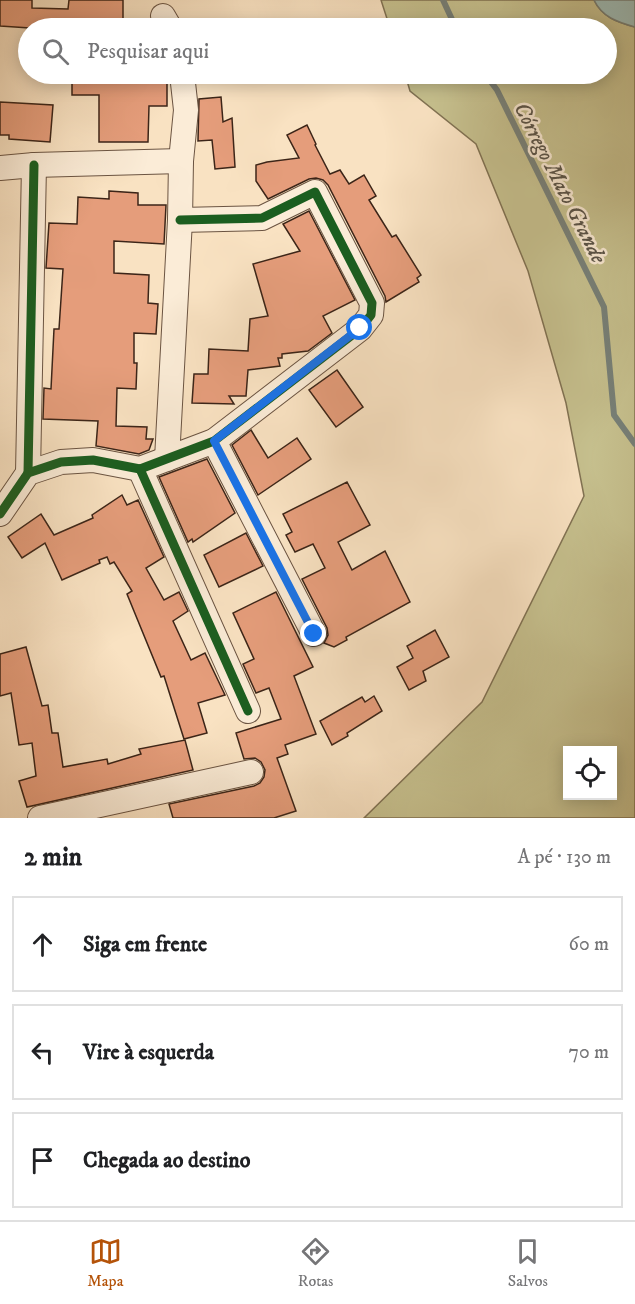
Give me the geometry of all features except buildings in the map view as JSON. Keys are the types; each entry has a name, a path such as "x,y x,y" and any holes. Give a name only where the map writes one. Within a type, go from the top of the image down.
{"street":[{"path":"167,459 181,161 186,110 183,84"},
{"path":"0,168 181,161"},
{"path":"28,473 34,165"},
{"path":"0,514 28,473 61,462 93,460 140,469 214,441 360,328 371,315 372,303 315,192 262,218 180,220"},
{"path":"214,441 314,634"},
{"path":"140,469 248,711"},
{"path":"40,818 250,771"}],"shaded area":[{"path":"381,0 594,0 597,6 611,18 387,18"},
{"path":"617,21 635,27 635,818 364,818 482,702 584,496 566,403 528,271 476,144 410,91 408,84 617,84"}],"water":[{"path":"594,0 635,0 635,27 617,21 617,18 611,18 597,6"}],"waterway":[{"name":"Córrego Mato Grande","path":"443,0 451,18"},
{"name":"Córrego Mato Grande","path":"492,84 604,307 614,415 635,444"}],"cycle path":[{"path":"28,473 34,165"},
{"path":"0,514 28,473 61,462 93,460 140,469 214,441 360,329 371,315 372,303 315,192 262,218 180,220"},
{"path":"140,469 248,711"}],"route":[{"path":"314,634 214,441 360,328"}]}
